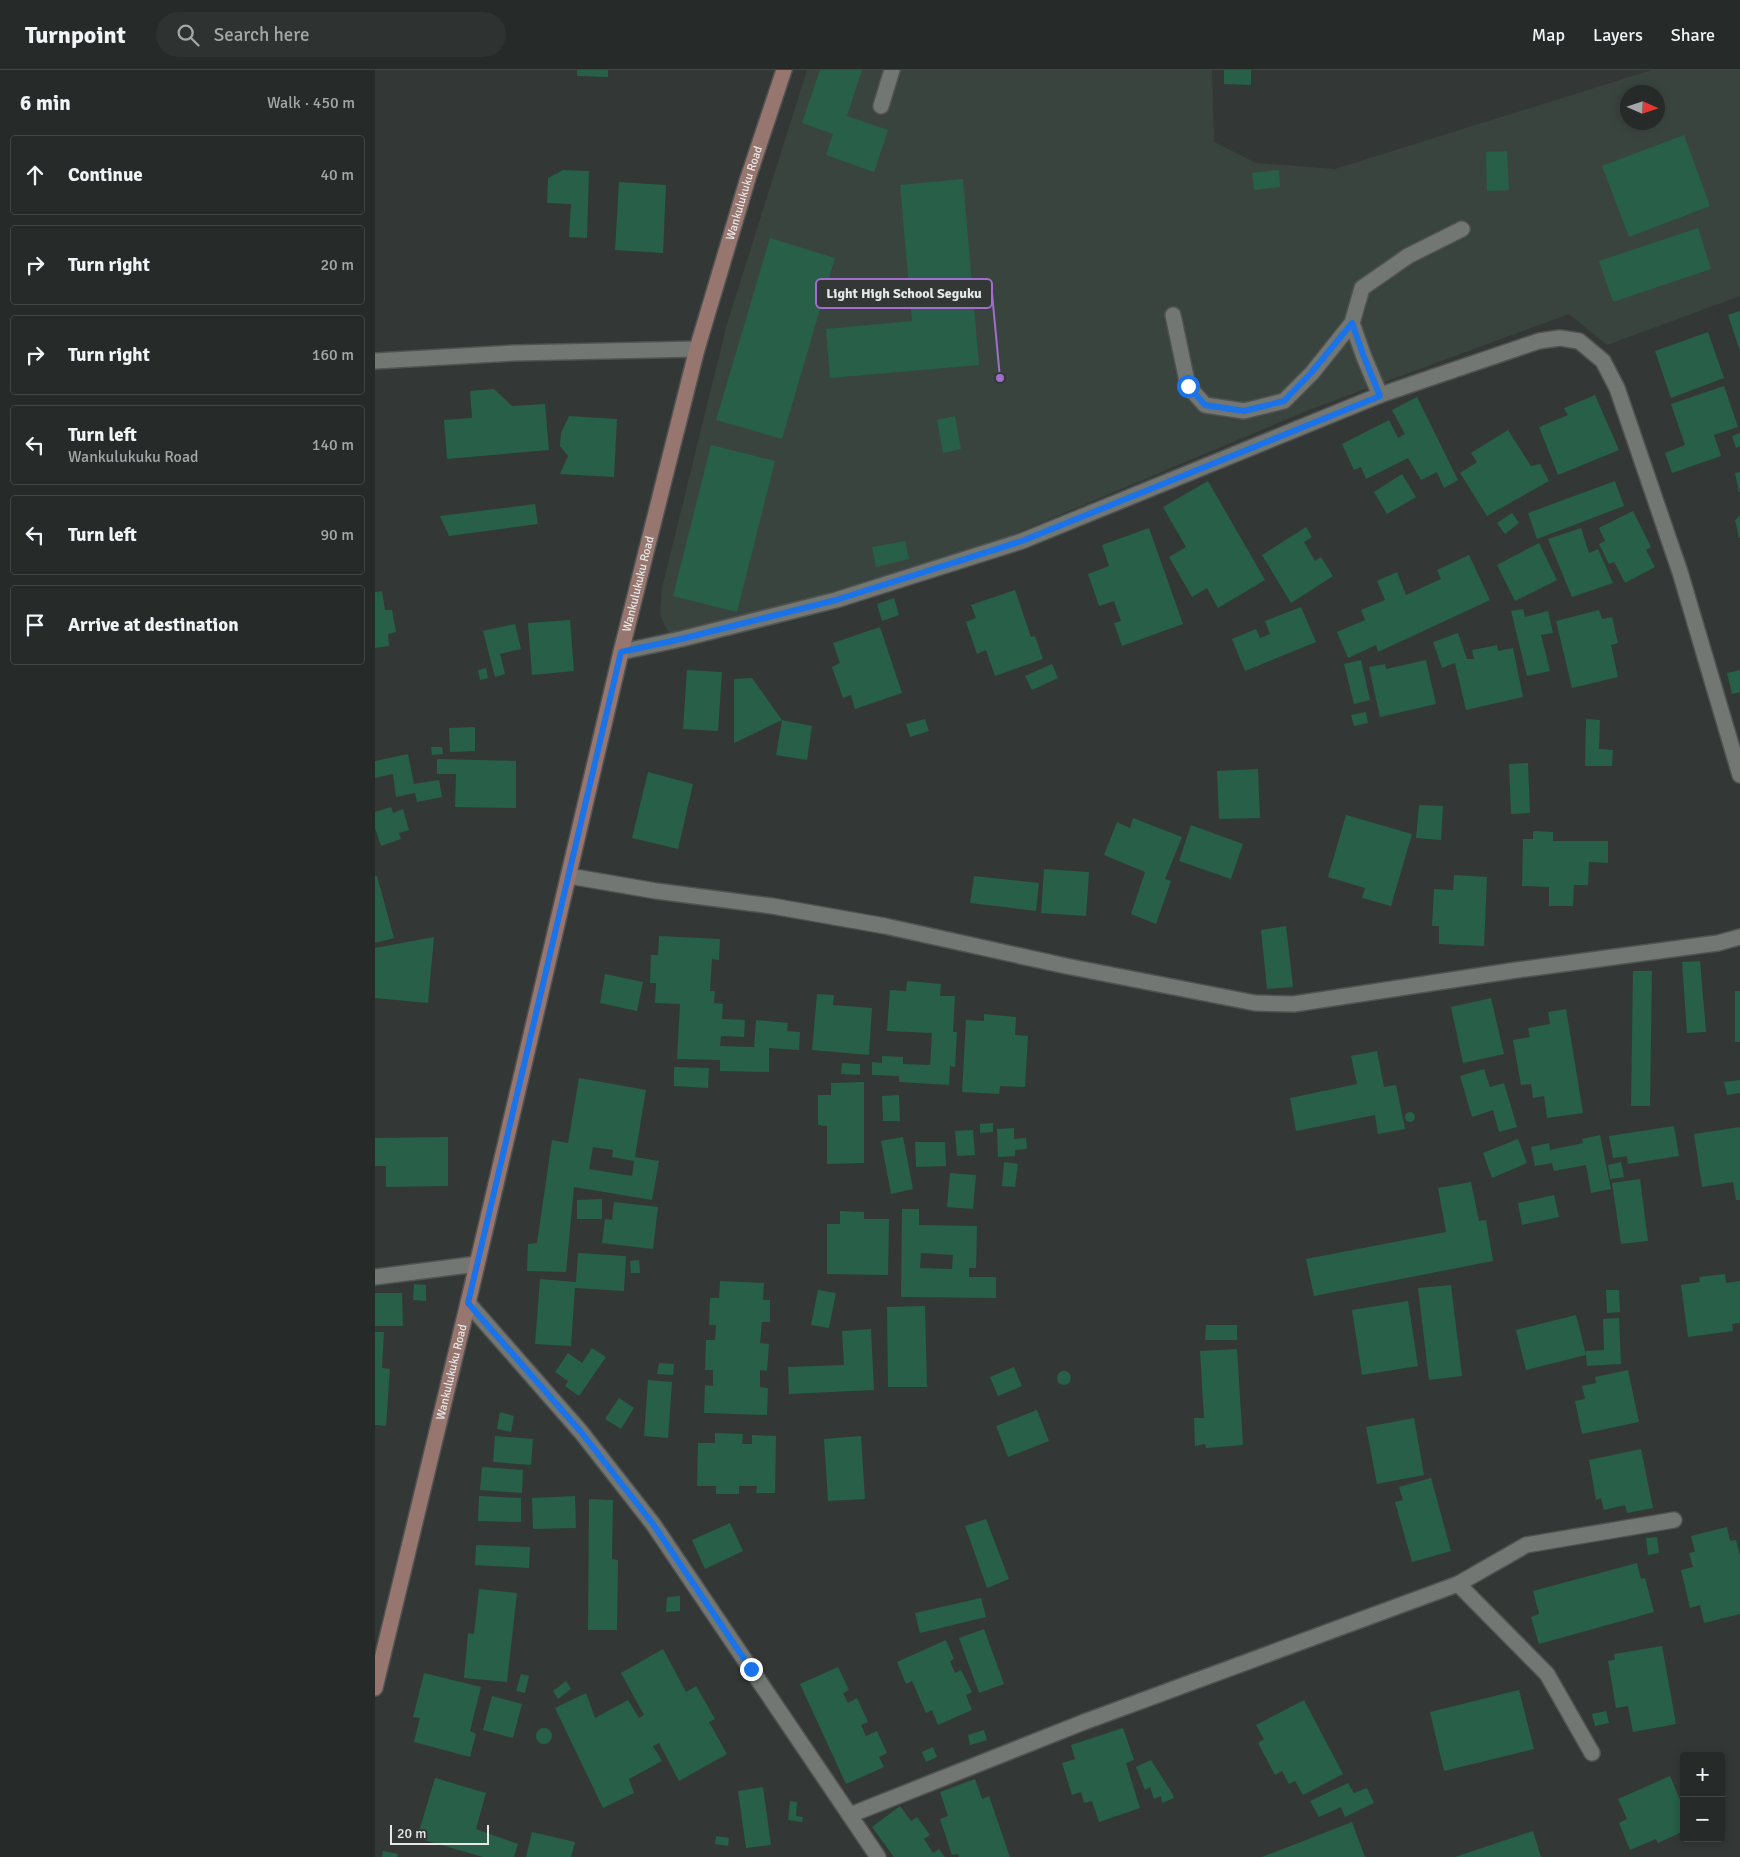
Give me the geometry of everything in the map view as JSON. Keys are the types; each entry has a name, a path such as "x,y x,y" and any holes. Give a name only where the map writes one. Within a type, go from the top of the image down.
{"main road":[{"name":"Wankulukuku Road","path":"375,1688 468,1303 621,652 697,349 748,178 784,70"}],"street":[{"path":"881,106 892,70"},
{"path":"1173,315 1188,386 1205,405 1244,411 1284,401 1311,373 1352,323 1362,288 1408,256 1462,229"},
{"path":"1352,323 1380,396"},
{"path":"621,652 836,600 1022,541 1380,396 1539,341 1560,338 1579,341 1603,360 1617,388 1680,572 1740,775"},
{"path":"375,361 523,353 697,349"},
{"path":"569,876 655,891 772,906 885,926 1066,966 1255,1003 1294,1004 1517,970 1693,947 1740,937"},
{"path":"375,1278 477,1264"},
{"path":"468,1303 581,1432 653,1524 878,1857"},
{"path":"850,1815 1084,1722 1458,1584 1526,1545 1674,1520"},
{"path":"1458,1584 1547,1674 1592,1753"}],"shaded area":[{"path":"807,70 1212,70 1214,142 1256,163 1335,169 1652,70 1740,70 1740,296 1607,345 1569,314 1311,409 1024,530 864,587 683,638 669,633 660,615 662,588 727,324"}],"building":[{"path":"577,70 608,70 608,77 577,76"},
{"path":"820,70 862,70 847,116 888,130 874,172 826,155 833,134 802,123"},
{"path":"1224,70 1251,70 1251,85 1224,84"},
{"path":"1684,135 1710,206 1629,237 1602,166"},
{"path":"1507,151 1509,190 1487,191 1486,152"},
{"path":"563,170 589,171 587,238 569,237 571,204 547,203 548,178"},
{"path":"1279,170 1280,187 1254,190 1252,173"},
{"path":"963,179 979,365 830,378 826,329 912,321 900,185"},
{"path":"619,182 666,185 663,253 615,250"},
{"path":"1698,228 1711,269 1613,302 1599,261"},
{"path":"770,238 835,258 782,439 716,420"},
{"path":"1740,311 1740,351 1728,315"},
{"path":"1708,332 1724,378 1671,398 1655,351"},
{"path":"1724,386 1738,427 1714,435 1721,456 1672,473 1665,453 1685,445 1671,404"},
{"path":"494,389 512,406 545,404 549,450 447,459 444,420 472,418 470,391"},
{"path":"1595,395 1619,450 1558,475 1539,427 1568,415 1564,408"},
{"path":"1417,397 1458,480 1444,488 1437,472 1421,480 1408,458 1366,479 1361,467 1354,470 1342,444 1389,420 1398,438 1405,434 1392,410"},
{"path":"569,416 617,419 614,477 560,474 568,456 560,446 561,433"},
{"path":"955,416 961,449 943,453 937,420"},
{"path":"1508,430 1531,466 1540,464 1549,481 1487,516 1460,473 1477,462 1471,453"},
{"path":"1740,433 1740,446 1736,448 1732,436"},
{"path":"711,445 775,461 737,612 673,596"},
{"path":"1740,472 1740,492 1739,492 1735,473"},
{"path":"1402,474 1416,497 1387,514 1374,492"},
{"path":"1208,481 1265,580 1218,608 1207,588 1192,597 1169,557 1186,547 1163,507"},
{"path":"1615,481 1624,506 1537,539 1528,513"},
{"path":"535,504 538,524 449,536 440,516"},
{"path":"1633,511 1651,547 1646,550 1655,567 1625,583 1614,562 1609,564 1599,544 1605,541 1599,528"},
{"path":"1512,513 1519,523 1505,534 1497,523"},
{"path":"1740,516 1740,538 1739,538 1735,520"},
{"path":"1306,527 1312,537 1304,542 1315,561 1321,557 1333,576 1291,603 1262,555"},
{"path":"1149,528 1183,624 1122,646 1114,623 1121,621 1114,601 1099,606 1088,574 1109,566 1102,545"},
{"path":"1581,528 1589,553 1598,549 1613,583 1572,597 1548,539"},
{"path":"905,541 909,559 876,567 872,547"},
{"path":"1539,543 1557,580 1515,601 1497,565"},
{"path":"1469,555 1490,600 1378,652 1376,645 1348,658 1337,632 1365,620 1361,610 1385,600 1377,581 1397,572 1406,595 1441,579 1437,570"},
{"path":"1015,590 1031,637 1035,636 1043,659 995,676 986,650 977,654 966,622 976,618 971,605"},
{"path":"382,591 385,610 392,610 396,632 388,634 389,646 375,648 375,592"},
{"path":"894,598 899,615 882,621 877,604"},
{"path":"1301,607 1316,642 1245,671 1232,639 1256,629 1260,638 1270,634 1265,621"},
{"path":"1523,609 1525,617 1548,611 1553,633 1541,635 1550,671 1527,676 1511,611"},
{"path":"1599,610 1602,619 1612,617 1618,643 1611,645 1618,677 1572,688 1556,621"},
{"path":"570,620 574,671 532,675 528,623"},
{"path":"515,624 521,649 500,654 505,674 495,677 483,631"},
{"path":"880,627 902,693 855,709 851,695 843,698 832,667 840,663 833,643"},
{"path":"1458,633 1467,659 1474,659 1472,650 1497,645 1498,651 1513,648 1523,697 1466,710 1455,663 1442,668 1433,642"},
{"path":"1361,660 1370,700 1354,704 1344,664"},
{"path":"1426,660 1436,704 1380,717 1369,667 1385,664 1386,669"},
{"path":"1052,664 1058,678 1032,690 1025,676"},
{"path":"486,668 488,678 480,680 478,670"},
{"path":"687,670 722,672 718,731 683,729"},
{"path":"1740,670 1740,692 1732,694 1727,673"},
{"path":"752,678 782,720 734,743 734,679"},
{"path":"1366,712 1368,723 1354,726 1351,715"},
{"path":"925,719 929,731 910,737 906,724"},
{"path":"1586,719 1600,720 1599,749 1613,750 1612,766 1585,766"},
{"path":"782,720 812,726 807,760 776,755"},
{"path":"475,727 475,751 450,752 449,728"},
{"path":"431,747 442,747 443,754 432,755"},
{"path":"408,754 414,784 439,780 442,797 417,802 415,793 396,797 393,774 375,778 375,761"},
{"path":"437,759 516,761 516,808 455,807 456,774 437,774"},
{"path":"1528,763 1530,813 1511,814 1509,764"},
{"path":"1258,769 1260,818 1219,819 1217,771"},
{"path":"648,772 693,784 678,849 632,838"},
{"path":"1419,805 1443,806 1441,840 1416,838"},
{"path":"391,807 393,813 403,809 409,830 399,833 401,839 381,846 375,828 375,812"},
{"path":"1346,815 1412,834 1391,906 1362,898 1365,888 1328,877"},
{"path":"1133,818 1182,837 1165,879 1171,881 1156,924 1131,914 1145,872 1104,855 1117,822 1130,828"},
{"path":"1191,825 1243,844 1231,879 1179,861"},
{"path":"1533,831 1553,832 1553,841 1608,841 1608,863 1589,862 1588,885 1574,885 1573,906 1549,906 1549,887 1522,886 1523,839 1533,839"},
{"path":"1044,869 1089,872 1086,916 1041,913"},
{"path":"1454,875 1487,877 1484,946 1439,944 1439,926 1432,926 1434,889 1453,890"},
{"path":"375,876 377,876 394,938 375,943"},
{"path":"974,876 1039,883 1036,911 970,903"},
{"path":"1286,926 1293,987 1267,989 1261,930"},
{"path":"659,936 720,939 719,960 712,959 710,991 715,991 714,1003 723,1004 722,1019 745,1020 744,1037 721,1036 720,1046 754,1047 756,1020 788,1023 787,1031 800,1032 799,1050 769,1048 769,1072 720,1071 720,1060 677,1059 680,1004 655,1003 656,983 650,983 651,955 658,955"},
{"path":"434,937 428,1003 375,998 375,948"},
{"path":"1700,961 1706,1032 1687,1033 1682,962"},
{"path":"1633,971 1652,971 1650,1106 1631,1106"},
{"path":"605,974 643,982 637,1011 600,1003"},
{"path":"907,981 941,984 940,996 955,996 953,1032 957,1032 955,1067 950,1066 949,1085 899,1082 899,1076 872,1075 872,1062 882,1063 882,1056 903,1057 903,1064 930,1065 932,1033 887,1031 890,990 906,991"},
{"path":"1735,991 1740,991 1740,1042 1735,1042"},
{"path":"817,994 834,995 833,1005 872,1008 869,1055 812,1050"},
{"path":"1491,998 1504,1054 1463,1063 1451,1007"},
{"path":"1566,1009 1583,1113 1547,1118 1544,1096 1533,1098 1531,1084 1521,1085 1513,1040 1530,1037 1528,1028 1550,1024 1548,1012"},
{"path":"984,1014 1016,1017 1015,1035 1028,1036 1025,1087 1000,1086 999,1094 962,1092 966,1020 984,1021"},
{"path":"1377,1051 1384,1087 1396,1085 1405,1129 1378,1134 1375,1115 1296,1131 1290,1098 1357,1084 1351,1056"},
{"path":"842,1063 860,1064 860,1075 841,1074"},
{"path":"674,1067 709,1068 708,1088 674,1086"},
{"path":"1484,1069 1490,1087 1504,1083 1517,1127 1499,1132 1493,1110 1472,1117 1460,1076"},
{"path":"579,1078 646,1090 635,1157 659,1161 652,1200 574,1187 566,1272 527,1271 528,1244 537,1243 552,1140 568,1143","holes":["593,1147 613,1150 612,1157 634,1161 632,1176 589,1169"]},
{"path":"1740,1080 1740,1093 1727,1095 1724,1082"},
{"path":"864,1082 864,1163 827,1164 827,1126 818,1125 818,1095 831,1095 831,1083"},
{"path":"899,1095 900,1121 883,1121 882,1096"},
{"path":"1410,1112 1415,1117 1410,1122 1405,1117"},
{"path":"993,1123 993,1132 980,1133 980,1124"},
{"path":"1674,1126 1679,1156 1628,1164 1627,1156 1613,1158 1609,1136"},
{"path":"1740,1127 1740,1200 1736,1200 1733,1182 1702,1187 1694,1134"},
{"path":"1014,1128 1014,1139 1026,1138 1027,1149 1015,1150 1015,1156 998,1157 997,1129"},
{"path":"973,1130 975,1155 957,1156 955,1131"},
{"path":"1600,1135 1611,1189 1591,1193 1586,1165 1554,1171 1552,1163 1535,1166 1531,1147 1549,1143 1550,1150 1583,1143 1582,1139"},
{"path":"448,1137 448,1186 386,1187 386,1166 375,1166 375,1138"},
{"path":"903,1137 913,1189 891,1194 881,1141"},
{"path":"1518,1139 1527,1163 1492,1178 1483,1153"},
{"path":"915,1142 945,1142 946,1166 916,1167"},
{"path":"1004,1162 1018,1164 1015,1187 1002,1186"},
{"path":"1621,1162 1624,1177 1610,1179 1608,1165"},
{"path":"950,1173 976,1175 973,1209 947,1207"},
{"path":"1640,1179 1648,1241 1621,1244 1612,1183"},
{"path":"1471,1182 1479,1221 1486,1220 1493,1261 1314,1296 1306,1259 1446,1232 1438,1188"},
{"path":"1554,1195 1559,1217 1522,1225 1518,1203"},
{"path":"602,1199 602,1219 577,1219 577,1200"},
{"path":"614,1202 658,1207 653,1249 602,1243 605,1219 612,1220"},
{"path":"902,1209 919,1209 919,1225 977,1226 976,1268 969,1268 969,1277 996,1277 996,1298 901,1297","holes":["921,1253 953,1255 952,1269 920,1268"]},
{"path":"840,1211 864,1212 864,1219 889,1219 888,1275 827,1274 827,1224 840,1224"},
{"path":"578,1253 626,1256 624,1291 575,1288 571,1346 535,1344 540,1279 576,1282"},
{"path":"639,1260 640,1273 631,1273 630,1261"},
{"path":"1725,1274 1726,1283 1740,1281 1740,1323 1732,1324 1733,1331 1688,1337 1681,1285 1700,1282 1699,1277"},
{"path":"720,1281 764,1283 763,1300 770,1300 770,1322 762,1322 760,1343 769,1344 767,1371 760,1370 760,1387 768,1388 767,1415 704,1413 705,1385 713,1386 713,1370 705,1370 706,1340 715,1340 716,1325 709,1325 710,1298 719,1298"},
{"path":"414,1284 426,1285 426,1301 413,1300"},
{"path":"1451,1285 1462,1376 1429,1380 1418,1288"},
{"path":"818,1290 836,1293 829,1328 811,1325"},
{"path":"1606,1290 1619,1290 1620,1312 1607,1313"},
{"path":"375,1293 402,1293 403,1326 375,1326"},
{"path":"1408,1301 1418,1366 1362,1375 1352,1310"},
{"path":"925,1306 927,1387 888,1387 887,1307"},
{"path":"1576,1315 1586,1355 1526,1370 1516,1330"},
{"path":"1619,1318 1621,1364 1587,1366 1586,1351 1604,1350 1603,1319"},
{"path":"1206,1325 1237,1325 1237,1340 1205,1340"},
{"path":"871,1329 874,1390 789,1394 788,1367 844,1365 842,1331"},
{"path":"375,1332 384,1332 382,1368 390,1369 386,1426 375,1425"},
{"path":"592,1348 606,1357 579,1396 565,1386 568,1381 555,1372 568,1353 582,1363"},
{"path":"1237,1349 1243,1445 1206,1448 1205,1444 1195,1446 1194,1418 1204,1418 1200,1351"},
{"path":"659,1363 674,1364 673,1375 657,1374"},
{"path":"1014,1367 1022,1386 998,1396 990,1377"},
{"path":"1628,1370 1639,1422 1582,1434 1575,1401 1585,1399 1582,1386 1596,1383 1595,1377"},
{"path":"1061,1371 1067,1371 1071,1378 1067,1385 1061,1385 1057,1381 1057,1375"},
{"path":"648,1380 672,1382 668,1438 644,1436"},
{"path":"619,1398 634,1408 621,1429 605,1419"},
{"path":"1037,1410 1049,1441 1008,1457 996,1426"},
{"path":"500,1412 514,1416 511,1432 497,1429"},
{"path":"1414,1418 1424,1475 1377,1484 1366,1427"},
{"path":"715,1433 743,1434 742,1444 752,1444 752,1435 776,1436 775,1493 756,1493 757,1486 739,1486 739,1494 716,1494 716,1486 697,1486 698,1443 715,1443"},
{"path":"495,1436 533,1439 531,1465 493,1462"},
{"path":"861,1436 865,1499 828,1501 824,1439"},
{"path":"1641,1449 1653,1508 1627,1513 1625,1505 1604,1510 1601,1498 1596,1500 1589,1460"},
{"path":"482,1467 523,1470 522,1493 480,1490"},
{"path":"1431,1478 1451,1551 1412,1562 1395,1502 1403,1500 1399,1487"},
{"path":"479,1496 521,1498 521,1522 478,1521"},
{"path":"575,1496 576,1528 533,1529 532,1498"},
{"path":"589,1499 613,1500 612,1559 618,1560 617,1630 588,1630"},
{"path":"986,1519 1009,1579 987,1588 965,1526"},
{"path":"730,1523 743,1551 705,1569 692,1540"},
{"path":"1727,1527 1730,1541 1736,1540 1740,1556 1740,1614 1704,1623 1700,1605 1690,1608 1681,1570 1693,1567 1689,1553 1695,1552 1691,1536"},
{"path":"1657,1537 1659,1553 1648,1555 1646,1538"},
{"path":"476,1545 530,1547 529,1568 475,1565"},
{"path":"1637,1563 1641,1579 1645,1578 1654,1612 1539,1644 1531,1617 1539,1614 1533,1591"},
{"path":"479,1589 517,1593 507,1682 464,1678 468,1633 474,1634"},
{"path":"680,1596 680,1611 666,1612 667,1597"},
{"path":"981,1598 986,1617 920,1633 915,1613"},
{"path":"984,1629 1004,1684 979,1693 959,1638"},
{"path":"946,1640 954,1659 950,1661 955,1673 961,1670 972,1692 966,1695 972,1710 938,1725 932,1710 926,1713 912,1681 906,1684 897,1662"},
{"path":"1662,1646 1676,1724 1633,1732 1628,1706 1616,1708 1608,1661 1615,1660 1614,1654"},
{"path":"663,1649 686,1692 696,1686 715,1719 709,1722 727,1754 679,1781 659,1743 653,1746 662,1761 629,1779 634,1793 603,1808 555,1708 586,1693 595,1718 628,1700 639,1718 644,1715 621,1673"},
{"path":"838,1667 849,1690 843,1693 848,1703 857,1698 868,1722 861,1725 866,1736 877,1731 887,1753 879,1757 884,1767 846,1784 800,1684"},
{"path":"424,1673 481,1687 470,1731 476,1734 470,1757 414,1742 420,1718 413,1717"},
{"path":"521,1674 529,1676 525,1693 516,1691"},
{"path":"566,1681 571,1689 558,1699 553,1691"},
{"path":"1519,1690 1534,1749 1444,1771 1430,1712"},
{"path":"492,1696 522,1704 513,1738 483,1730"},
{"path":"1304,1700 1343,1774 1303,1795 1295,1781 1289,1784 1282,1771 1275,1775 1258,1743 1264,1739 1256,1725"},
{"path":"1606,1711 1609,1723 1595,1726 1592,1714"},
{"path":"541,1728 547,1728 552,1733 550,1742 541,1744 536,1739 536,1733"},
{"path":"1123,1728 1134,1760 1126,1763 1140,1808 1099,1822 1092,1801 1084,1803 1081,1792 1072,1795 1062,1763 1075,1759 1071,1745"},
{"path":"984,1730 987,1740 970,1745 968,1735"},
{"path":"933,1747 937,1757 926,1762 922,1752"},
{"path":"1151,1760 1174,1798 1162,1803 1161,1796 1154,1799 1150,1787 1145,1790 1136,1767"},
{"path":"1670,1776 1680,1800 1680,1833 1658,1843 1656,1839 1630,1850 1619,1823 1627,1819 1618,1799"},
{"path":"435,1778 486,1793 476,1829 518,1844 514,1857 483,1857 417,1838"},
{"path":"975,1779 982,1799 989,1796 1010,1857 959,1857 958,1854 952,1855 940,1819 948,1816 940,1792"},
{"path":"1348,1783 1354,1793 1367,1788 1374,1803 1345,1817 1341,1807 1319,1817 1310,1801"},
{"path":"763,1787 771,1845 746,1848 738,1791"},
{"path":"790,1801 797,1802 796,1816 803,1817 802,1822 788,1820"},
{"path":"900,1806 911,1821 917,1817 930,1835 924,1839 933,1853 939,1849 945,1857 894,1857 872,1827"},
{"path":"1352,1822 1365,1857 1262,1857"},
{"path":"1533,1831 1541,1857 1455,1857"},
{"path":"532,1832 575,1842 571,1857 526,1857"},
{"path":"716,1836 729,1838 728,1846 715,1844"},
{"path":"383,1851 398,1854 397,1857 382,1857"}],"place":[{"name":"Light High School Seguku","path":"1000,378"}],"route":[{"path":"751,1669 653,1524 581,1432 468,1303 621,652 836,600 1022,541 1380,396 1352,323 1311,373 1284,401 1244,411 1205,405 1188,386"}]}
